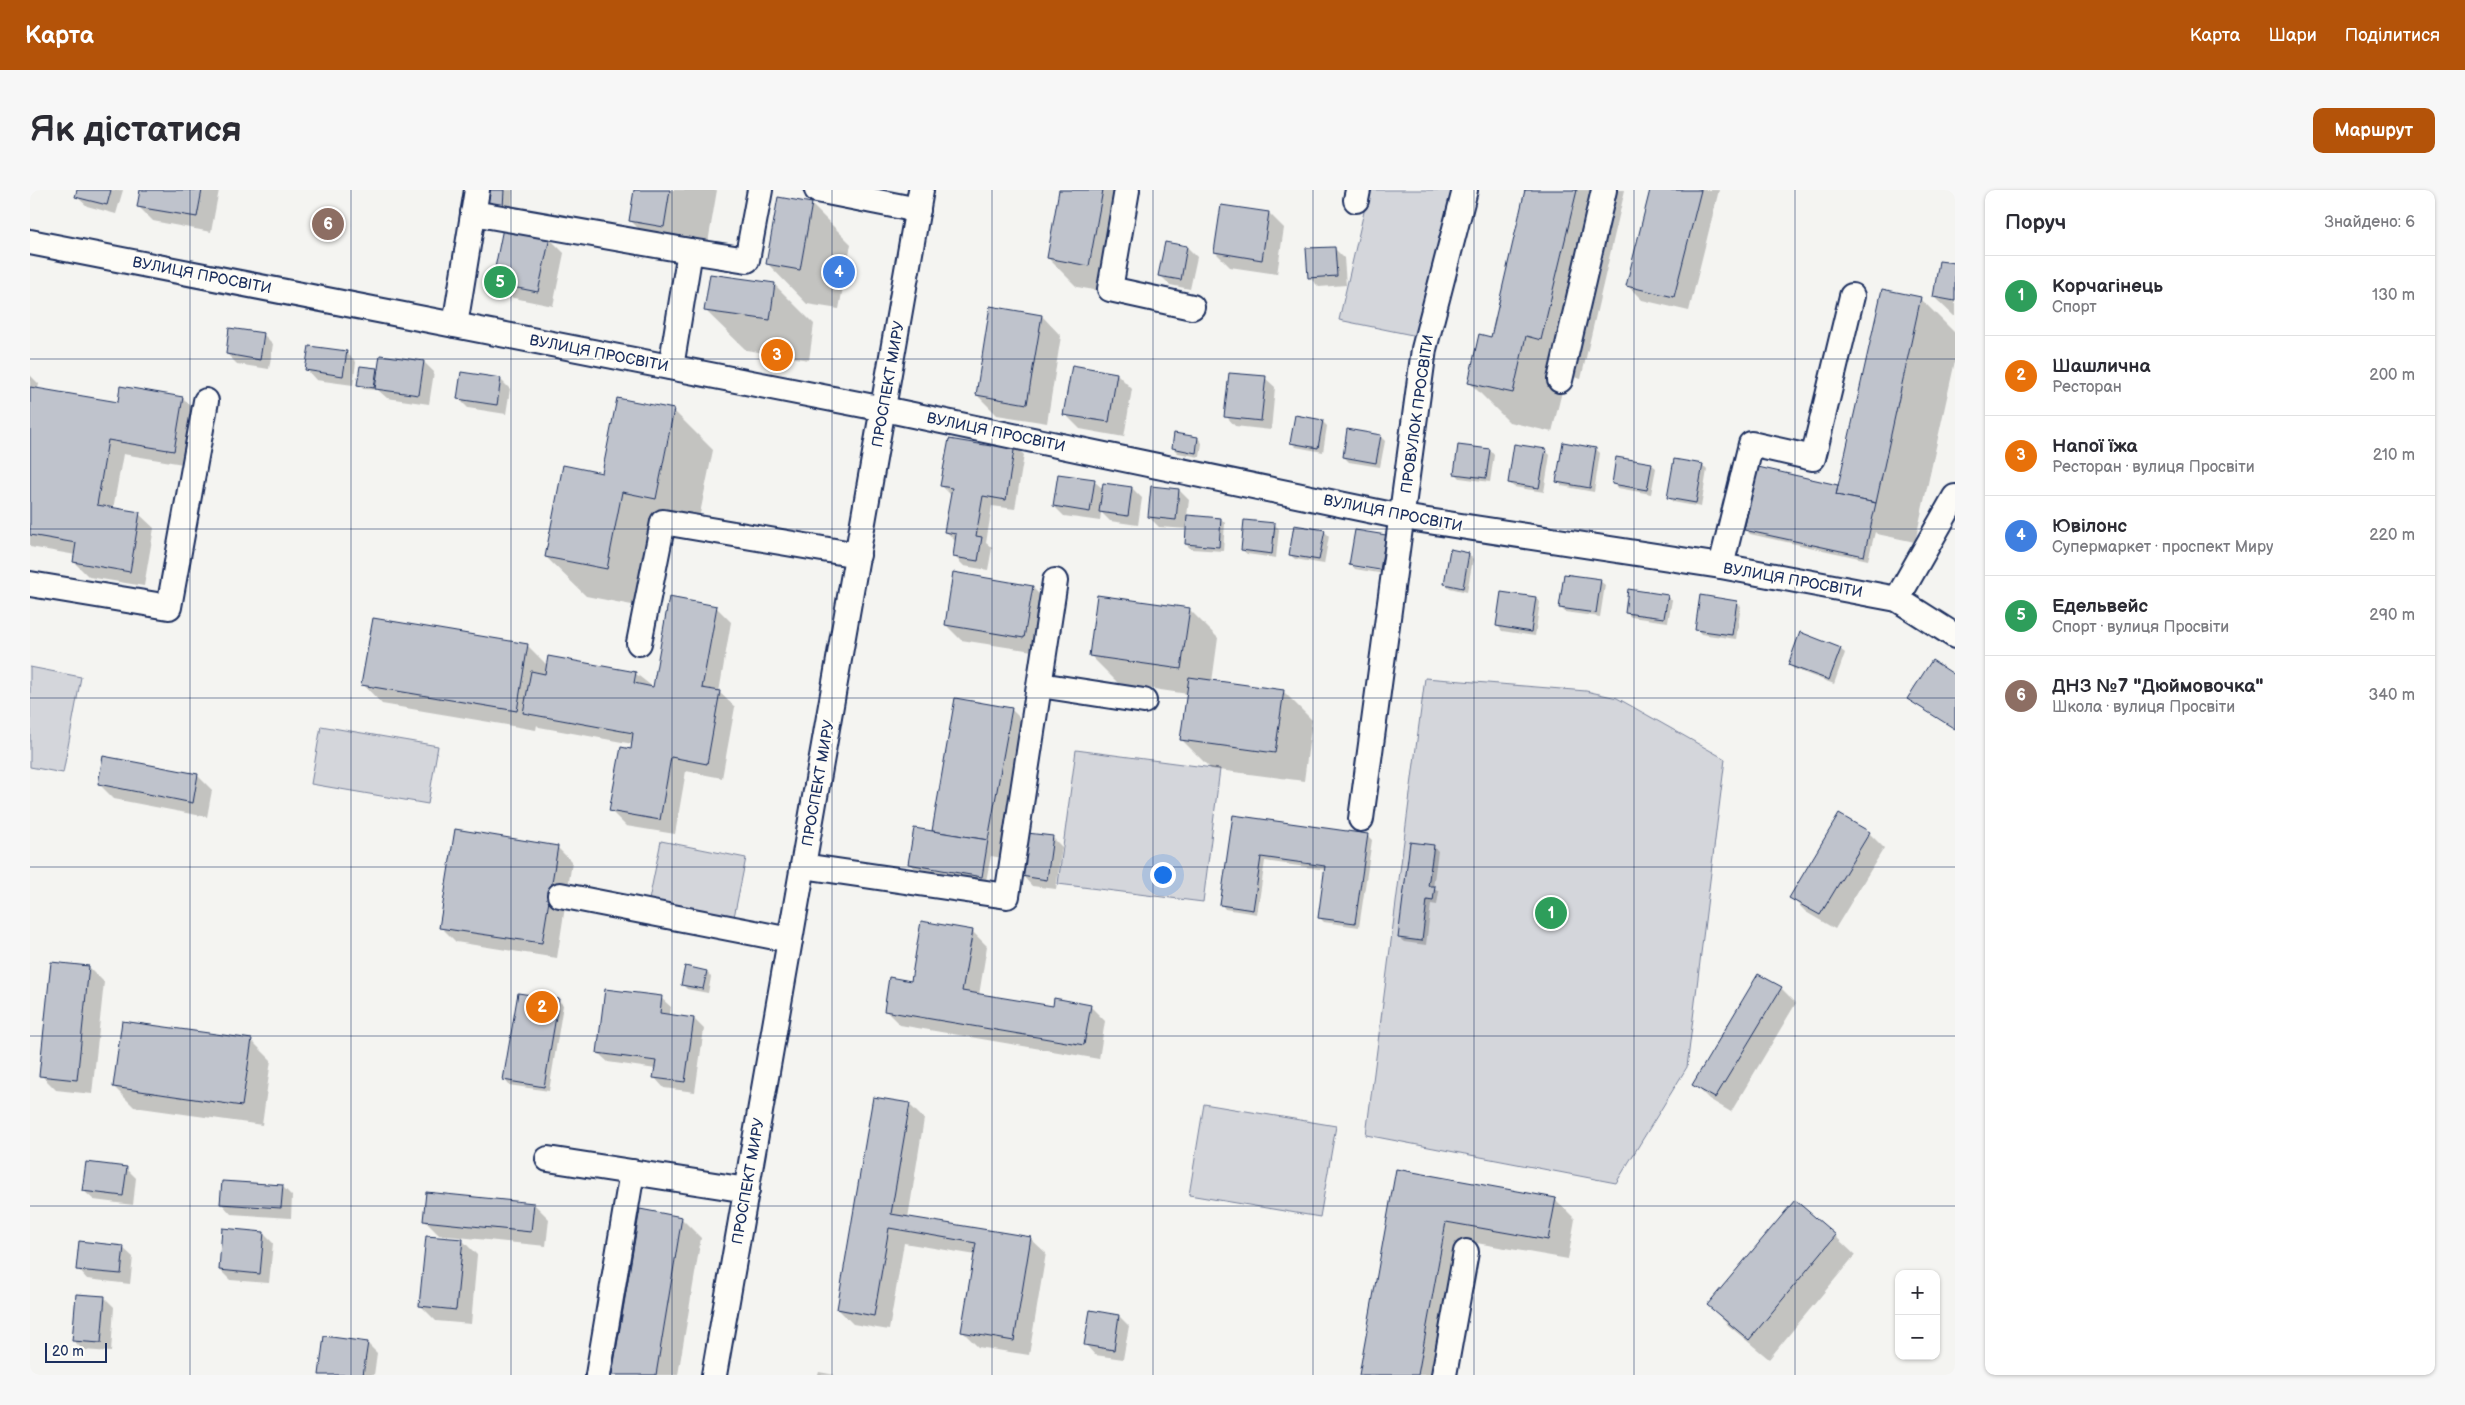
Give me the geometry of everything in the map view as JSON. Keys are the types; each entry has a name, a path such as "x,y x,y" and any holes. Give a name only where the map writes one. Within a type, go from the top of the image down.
{"street":[{"path":"455,325 477,190"},
{"path":"473,213 747,260 760,190"},
{"path":"817,190 920,200"},
{"path":"1126,190 1110,289 1192,307"},
{"name":"ПРОВУЛОК ПРОСВІТИ","path":"1361,819 1424,349 1465,190"},
{"path":"1560,380 1604,190"},
{"name":"ПРОСПЕКТ МИРУ","path":"714,1375 920,200"},
{"name":"ВУЛИЦЯ ПРОСВІТИ","path":"30,242 884,409 1402,517 1721,566 1897,599 1955,636"},
{"path":"671,367 690,251"},
{"path":"1721,566 1750,444 1813,458 1852,296"},
{"path":"30,584 169,607 206,401"},
{"path":"1897,599 1955,497"},
{"path":"638,643 663,522 858,555"},
{"path":"803,866 1007,896 1055,581"},
{"path":"1040,685 1144,701"},
{"path":"560,895 790,940"},
{"path":"548,1159 747,1190"},
{"path":"598,1375 632,1172"},
{"path":"1444,1375 1466,1252"}],"shaded area":[{"path":"1369,190 1459,190 1422,337 1339,320"},
{"path":"30,667 81,677 63,773 30,767"},
{"path":"1425,678 1586,691 1617,698 1725,759 1687,1067 1616,1183 1366,1135"},
{"path":"321,726 438,746 428,804 311,784"},
{"path":"1076,750 1220,769 1203,902 1058,884"},
{"path":"661,841 746,858 734,917 649,900"},
{"path":"1204,1104 1336,1126 1320,1217 1189,1195"}],"building":[{"path":"77,190 111,190 107,205 75,197"},
{"path":"140,190 202,190 197,217 137,207"},
{"path":"486,190 504,190 503,208 485,207"},
{"path":"634,190 670,190 664,227 629,221"},
{"path":"1059,190 1103,190 1089,266 1047,258"},
{"path":"1525,190 1577,190 1541,340 1526,336 1513,393 1468,383 1479,334 1491,337"},
{"path":"1650,190 1701,190 1674,297 1626,286"},
{"path":"778,197 812,203 800,270 766,264"},
{"path":"1221,205 1269,212 1262,260 1214,252"},
{"path":"503,228 550,237 538,292 492,283"},
{"path":"1165,242 1187,246 1181,280 1158,276"},
{"path":"1335,247 1337,276 1308,278 1306,248"},
{"path":"1939,261 1955,263 1955,301 1933,297"},
{"path":"710,274 775,283 770,320 704,311"},
{"path":"1882,289 1921,297 1876,503 1836,495"},
{"path":"990,306 1042,315 1027,404 976,395"},
{"path":"229,328 264,333 260,360 226,354"},
{"path":"309,346 347,351 343,376 305,370"},
{"path":"380,355 424,361 419,395 375,389"},
{"path":"1072,365 1117,373 1109,422 1063,415"},
{"path":"360,366 377,368 374,388 357,385"},
{"path":"461,372 501,378 497,405 457,399"},
{"path":"1229,373 1266,376 1261,421 1224,417"},
{"path":"120,386 183,397 174,451 108,440 97,505 140,512 130,572 73,562 76,543 30,535 30,387 118,402"},
{"path":"617,398 674,409 656,499 622,492 607,569 545,557 563,465 602,473"},
{"path":"1295,415 1323,420 1318,448 1290,443"},
{"path":"1347,429 1381,435 1376,463 1343,457"},
{"path":"1174,433 1198,437 1196,453 1172,448"},
{"path":"949,439 991,446 992,440 1015,444 1006,500 983,496 976,536 982,537 978,561 953,557 956,534 944,532 952,488 940,486"},
{"path":"1563,442 1596,448 1590,488 1556,482"},
{"path":"1514,444 1546,449 1539,488 1508,483"},
{"path":"1458,445 1490,449 1486,478 1454,474"},
{"path":"1616,457 1652,463 1647,490 1612,484"},
{"path":"1674,459 1703,464 1696,503 1667,498"},
{"path":"1758,467 1838,485 1836,495 1876,503 1864,556 1744,530"},
{"path":"1058,474 1095,479 1090,512 1053,506"},
{"path":"1103,483 1132,487 1128,516 1099,512"},
{"path":"1151,486 1179,489 1176,520 1148,517"},
{"path":"1187,515 1221,518 1219,547 1185,544"},
{"path":"1244,520 1275,523 1272,554 1241,550"},
{"path":"1294,525 1325,530 1319,560 1289,555"},
{"path":"1355,530 1386,535 1380,570 1349,565"},
{"path":"1450,549 1469,553 1463,588 1444,584"},
{"path":"953,572 1033,586 1024,638 945,625"},
{"path":"1564,574 1601,579 1596,613 1559,608"},
{"path":"1628,589 1668,595 1664,618 1625,613"},
{"path":"1501,592 1536,597 1531,632 1496,626"},
{"path":"1097,595 1190,608 1181,669 1089,656"},
{"path":"1700,595 1737,601 1732,635 1695,630"},
{"path":"669,597 717,606 702,688 720,691 707,764 671,757 660,820 609,811 621,747 631,749 633,733 523,713 531,671 545,674 548,656 636,672 634,683 653,687"},
{"path":"373,618 528,644 517,711 361,685"},
{"path":"1800,632 1841,648 1829,680 1788,665"},
{"path":"1932,660 1955,675 1955,729 1907,699"},
{"path":"1189,677 1284,690 1275,753 1180,740"},
{"path":"955,698 1012,708 988,840 932,831"},
{"path":"103,756 198,774 193,803 98,784"},
{"path":"1839,814 1870,832 1820,915 1789,898"},
{"path":"1233,815 1368,834 1355,923 1318,918 1325,866 1261,857 1253,910 1220,905"},
{"path":"914,828 988,840 982,877 908,864"},
{"path":"455,829 558,846 542,943 439,928"},
{"path":"1027,833 1053,836 1047,880 1021,876"},
{"path":"1410,842 1434,845 1428,886 1435,886 1433,901 1427,900 1422,941 1398,938"},
{"path":"921,921 973,930 962,991 1053,1006 1054,998 1091,1005 1084,1045 884,1011 889,977 911,981"},
{"path":"51,962 89,966 77,1080 39,1076"},
{"path":"685,966 707,971 703,989 681,985"},
{"path":"1758,974 1782,987 1715,1098 1692,1085"},
{"path":"605,989 662,996 660,1013 694,1018 685,1082 653,1078 656,1061 597,1053"},
{"path":"518,993 559,999 544,1087 503,1080"},
{"path":"122,1021 252,1039 242,1106 113,1087"},
{"path":"873,1097 910,1103 891,1214 1031,1237 1014,1341 961,1332 976,1243 889,1228 874,1316 837,1309"},
{"path":"86,1162 127,1167 123,1196 82,1191"},
{"path":"1396,1169 1556,1198 1548,1240 1446,1222 1418,1375 1359,1375"},
{"path":"222,1181 283,1185 281,1208 220,1204"},
{"path":"426,1192 534,1203 531,1232 423,1221"},
{"path":"1795,1200 1836,1235 1749,1340 1707,1305"},
{"path":"640,1209 682,1217 656,1375 612,1375"},
{"path":"222,1228 264,1232 260,1274 219,1270"},
{"path":"426,1236 463,1239 456,1310 419,1306"},
{"path":"79,1241 124,1246 121,1274 76,1270"},
{"path":"76,1294 105,1296 101,1343 72,1341"},
{"path":"1090,1310 1119,1315 1114,1350 1084,1345"},
{"path":"324,1336 368,1342 363,1375 319,1375"}],"place":[{"name":"ДНЗ №7 \"Дюймовочка\"","path":"328,224"},
{"name":"Ювілонс","path":"839,272"},
{"name":"Едельвейс","path":"500,282"},
{"name":"Напої їжа","path":"777,355"},
{"name":"Корчагінець","path":"1551,913"},
{"name":"Шашлична","path":"542,1007"}]}
